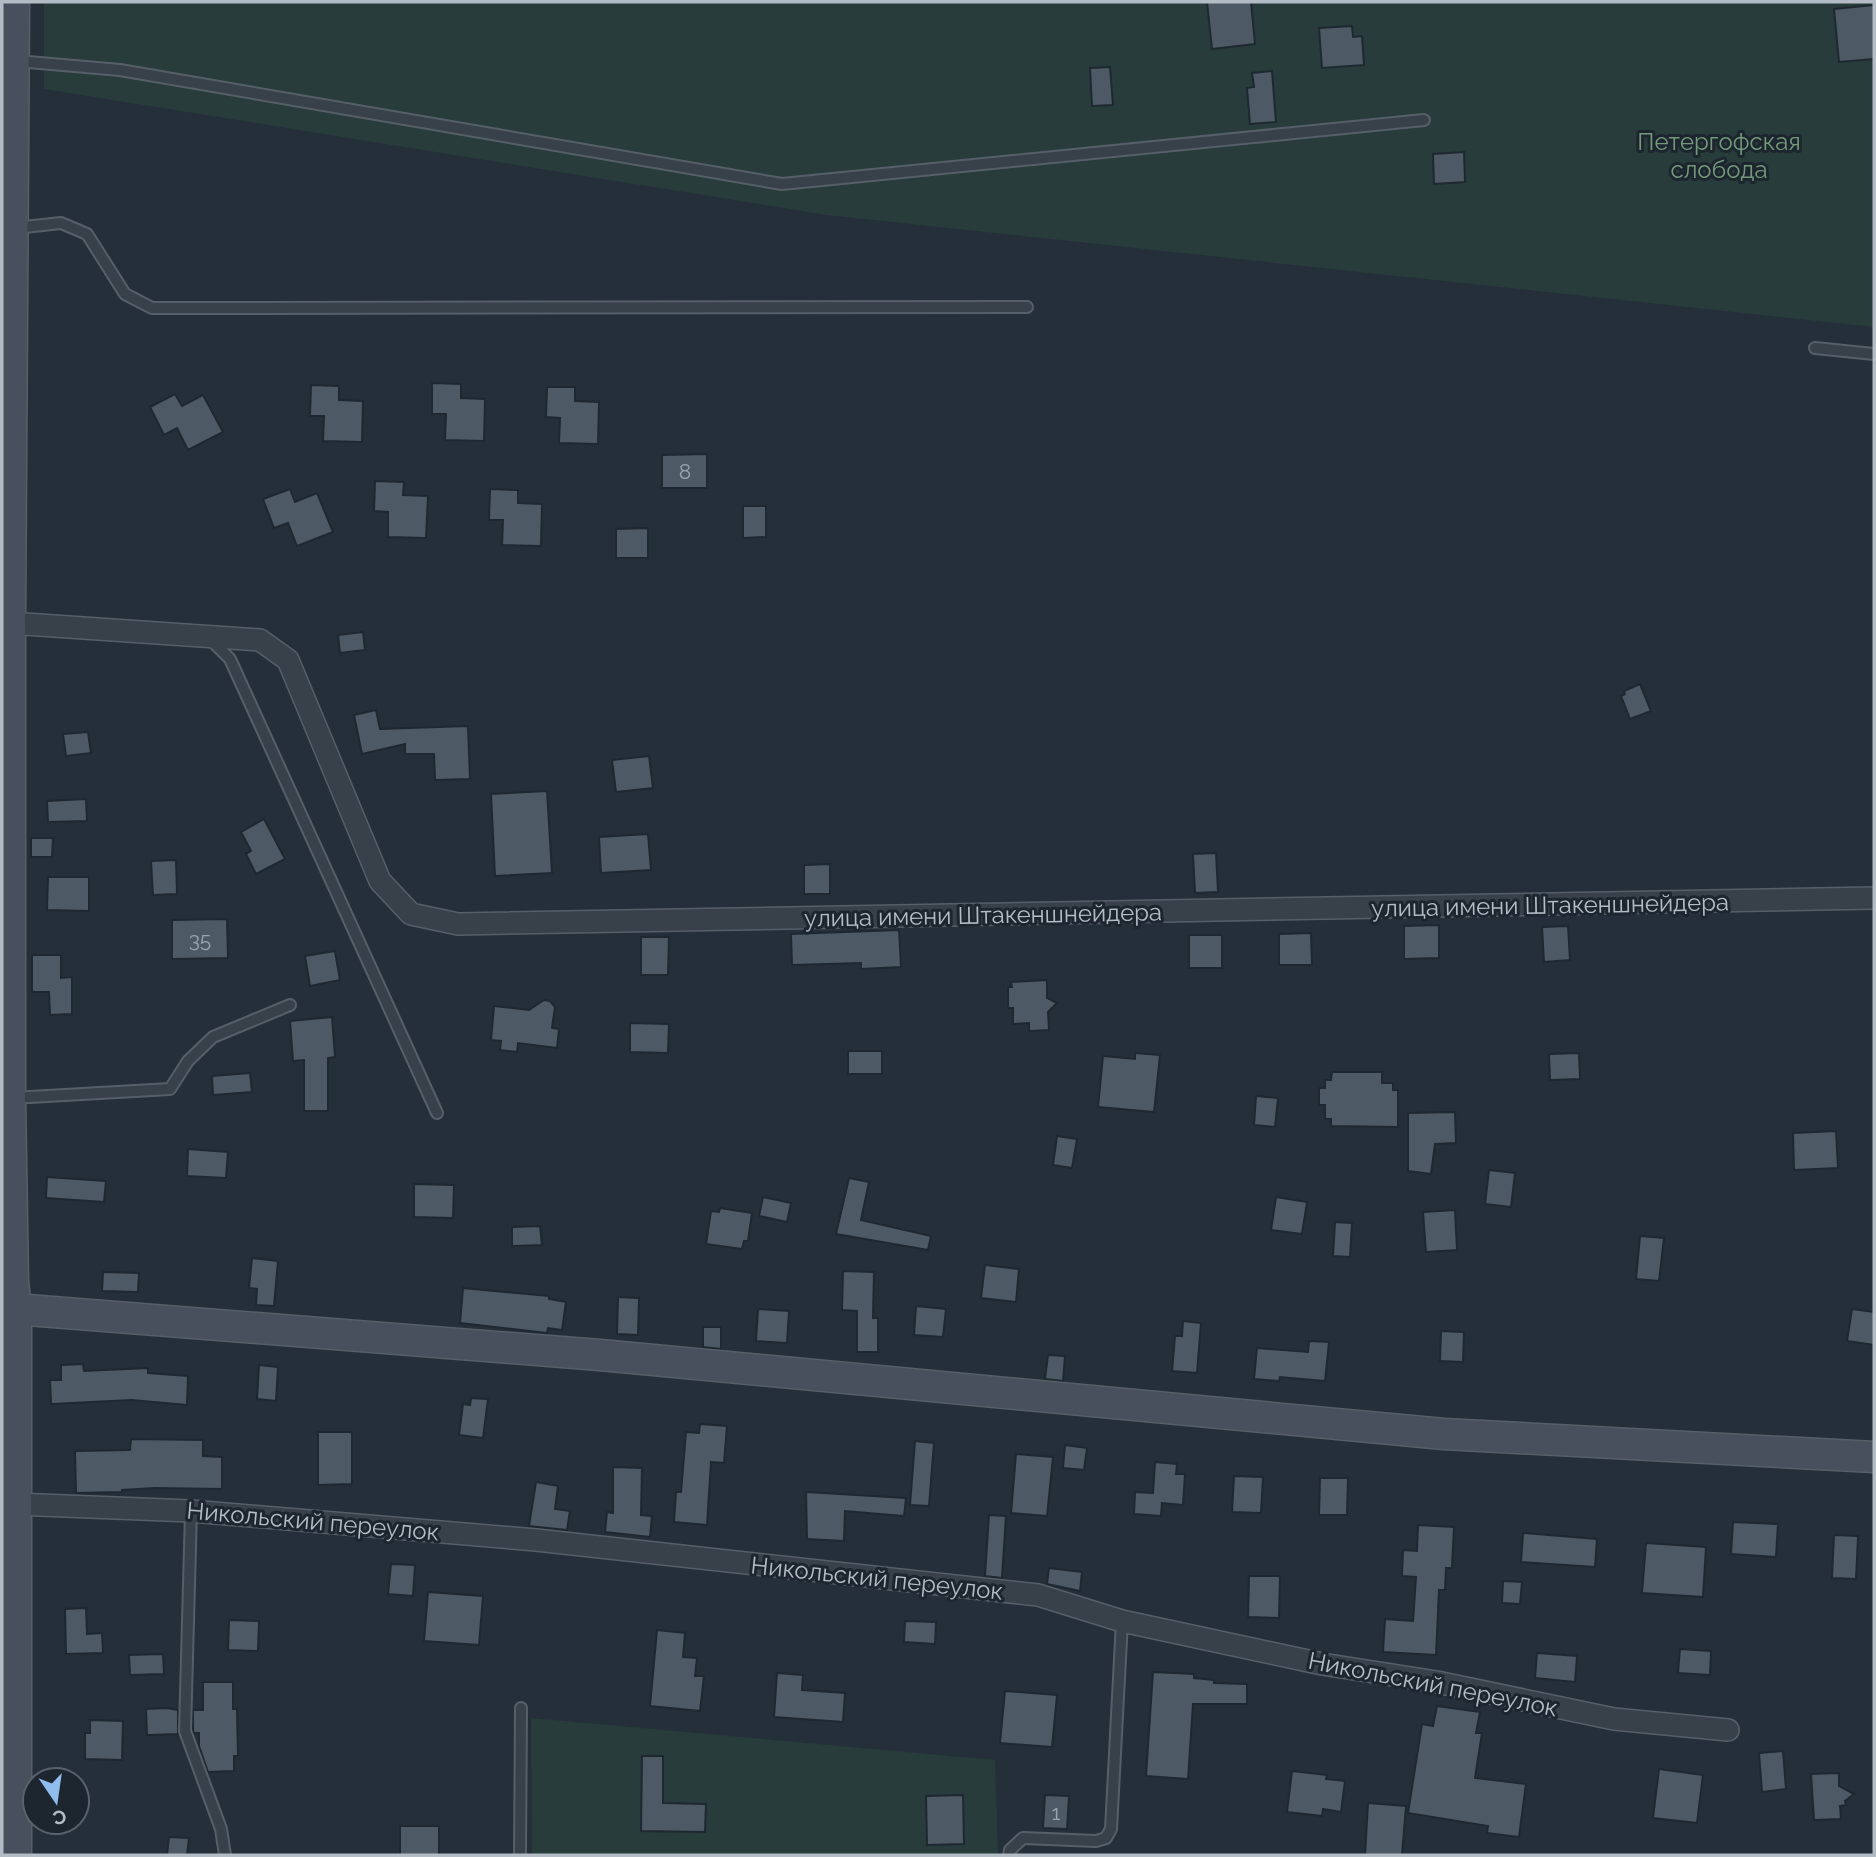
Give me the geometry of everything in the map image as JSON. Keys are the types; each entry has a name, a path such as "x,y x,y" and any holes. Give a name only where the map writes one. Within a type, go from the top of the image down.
{"street":[{"path":"14,2 7,228 10,623 6,682 13,1281 9,1309 15,1504 16,1855"},
{"path":"10,623 217,637"},
{"name":"улица имени Штакеншнейдера","path":"217,637 260,640 288,660 380,881 411,914 457,924 1874,898"},
{"path":"9,1309 600,1355 1444,1434 1874,1457"},
{"name":"Никольский переулок","path":"15,1504 191,1511 536,1540 1038,1595 1122,1620 1322,1664 1437,1682 1614,1719 1728,1730"}],"lane":[{"path":"14,61 120,70 782,184 1424,120"},
{"path":"7,228 61,223 88,234 125,294 152,307 1027,307"},
{"path":"1815,348 1874,354"},
{"path":"217,637 230,659 437,1113"},
{"path":"10,1098 170,1089 188,1061 214,1037 290,1005"},
{"path":"191,1511 185,1731 221,1829 225,1855"},
{"path":"1010,1855 1010,1850 1023,1838 1096,1841 1106,1838 1111,1829 1122,1620"},
{"path":"520,1855 521,1708"}],"green space":[{"name":"Петергофская слобода","path":"44,2 1874,2 1874,327 827,215 44,89"},
{"path":"531,1718 995,1760 998,1855 532,1855"}],"building":[{"path":"1207,2 1251,2 1255,44 1212,49"},
{"path":"1874,5 1874,59 1839,62 1834,9"},
{"path":"1352,26 1353,37 1362,36 1364,65 1322,68 1319,28"},
{"path":"1110,67 1113,105 1092,106 1090,68"},
{"path":"1272,71 1276,122 1250,124 1247,88 1254,87 1252,73"},
{"path":"1464,152 1465,182 1434,184 1433,154"},
{"path":"432,383 461,384 461,398 485,399 484,441 445,440 446,414 432,414"},
{"path":"311,385 339,386 339,400 363,401 362,442 323,441 324,416 310,416"},
{"path":"547,387 575,387 575,401 599,402 598,444 559,443 560,418 546,417"},
{"path":"175,394 182,406 203,395 223,432 188,450 177,428 164,435 150,407"},
{"path":"707,454 707,488 662,488 662,455"},
{"path":"375,481 404,482 403,495 428,496 426,538 388,537 388,512 374,511"},
{"path":"290,489 295,502 317,493 333,532 297,546 288,523 274,528 263,499"},
{"path":"490,489 518,490 518,503 542,504 541,546 502,545 503,520 489,520"},
{"path":"743,506 766,506 766,537 743,538"},
{"path":"648,528 648,558 616,558 616,529"},
{"path":"363,632 365,650 340,653 338,635"},
{"path":"1640,684 1651,711 1630,719 1621,696 1625,694 1624,691"},
{"path":"376,710 380,729 468,726 470,779 435,780 434,754 405,754 405,744 362,754 354,715"},
{"path":"88,732 91,753 66,756 63,734"},
{"path":"649,756 653,788 616,792 612,760"},
{"path":"547,791 552,873 495,876 491,794"},
{"path":"86,799 87,821 48,822 47,801"},
{"path":"264,819 285,859 256,874 246,854 251,851 241,832"},
{"path":"648,834 651,870 601,873 599,837"},
{"path":"31,838 53,838 52,857 31,857"},
{"path":"1216,853 1218,892 1195,893 1193,854"},
{"path":"176,860 177,894 153,895 151,861"},
{"path":"830,864 830,894 804,894 804,865"},
{"path":"48,877 89,877 89,911 47,910"},
{"path":"227,919 228,958 172,959 172,920"},
{"path":"1439,925 1439,958 1404,959 1404,926"},
{"path":"1568,926 1570,960 1544,962 1542,927"},
{"path":"899,930 901,967 861,969 861,963 792,965 791,934"},
{"path":"1311,933 1312,965 1279,965 1279,934"},
{"path":"1189,935 1222,935 1222,968 1189,968"},
{"path":"641,937 669,937 668,975 641,975"},
{"path":"335,951 340,980 310,986 305,956"},
{"path":"32,955 61,955 61,978 72,977 72,1014 50,1015 49,992 32,992"},
{"path":"1047,980 1047,998 1057,1003 1048,1012 1049,1030 1029,1031 1029,1023 1013,1024 1013,1008 1008,1008 1008,987 1012,987 1011,982"},
{"path":"544,1000 550,1001 555,1007 552,1028 559,1029 557,1048 518,1043 517,1052 500,1050 501,1041 491,1040 494,1006 529,1010"},
{"path":"332,1017 335,1057 328,1058 328,1111 304,1111 304,1060 293,1061 290,1021"},
{"path":"630,1023 669,1024 668,1053 630,1052"},
{"path":"848,1051 882,1051 882,1074 848,1074"},
{"path":"1135,1053 1160,1055 1154,1112 1098,1107 1103,1056 1135,1059"},
{"path":"1579,1053 1580,1079 1550,1080 1549,1054"},
{"path":"1332,1072 1382,1072 1382,1083 1393,1083 1393,1090 1398,1090 1398,1127 1331,1126 1331,1119 1325,1119 1325,1105 1319,1105 1319,1088 1325,1088 1325,1080 1331,1080"},
{"path":"250,1073 252,1092 213,1095 212,1076"},
{"path":"1256,1096 1278,1098 1275,1127 1254,1125"},
{"path":"1455,1112 1456,1143 1435,1144 1431,1174 1408,1171 1408,1113"},
{"path":"1836,1131 1838,1168 1794,1170 1793,1133"},
{"path":"1057,1136 1077,1139 1072,1168 1053,1165"},
{"path":"188,1149 228,1152 226,1178 187,1176"},
{"path":"1489,1170 1515,1173 1511,1207 1485,1204"},
{"path":"47,1177 106,1181 104,1202 46,1198"},
{"path":"849,1178 869,1182 861,1220 931,1236 928,1250 836,1234"},
{"path":"414,1184 454,1185 453,1218 414,1217"},
{"path":"763,1197 791,1203 787,1222 759,1216"},
{"path":"1276,1197 1307,1202 1302,1234 1271,1230"},
{"path":"720,1208 752,1213 748,1241 744,1241 742,1249 706,1244 711,1211 719,1212"},
{"path":"1455,1210 1457,1250 1426,1252 1423,1212"},
{"path":"1335,1222 1352,1223 1350,1257 1333,1256"},
{"path":"540,1226 542,1245 512,1246 512,1227"},
{"path":"1640,1236 1664,1238 1659,1281 1636,1279"},
{"path":"252,1258 278,1261 274,1306 256,1305 257,1289 249,1288"},
{"path":"985,1265 1019,1269 1016,1302 981,1298"},
{"path":"843,1271 874,1272 873,1318 878,1318 878,1352 857,1352 857,1311 842,1310"},
{"path":"103,1272 139,1273 138,1292 102,1291"},
{"path":"463,1288 549,1296 549,1299 566,1302 562,1330 548,1328 547,1333 460,1323"},
{"path":"618,1297 639,1298 638,1335 617,1334"},
{"path":"916,1306 946,1309 943,1337 914,1335"},
{"path":"758,1309 789,1311 787,1343 756,1341"},
{"path":"1852,1309 1874,1312 1874,1345 1847,1341"},
{"path":"1183,1321 1201,1323 1197,1373 1172,1371 1175,1336 1182,1336"},
{"path":"703,1327 721,1327 721,1349 703,1347"},
{"path":"1441,1331 1464,1332 1463,1362 1440,1361"},
{"path":"1309,1341 1329,1342 1325,1381 1280,1377 1279,1381 1254,1379 1257,1348 1308,1352"},
{"path":"1048,1355 1065,1356 1063,1381 1045,1379"},
{"path":"83,1364 84,1371 148,1368 148,1373 188,1376 187,1405 132,1400 51,1404 50,1380 61,1380 61,1365"},
{"path":"259,1365 278,1367 276,1401 257,1399"},
{"path":"471,1398 488,1399 483,1438 459,1435 463,1404 470,1405"},
{"path":"700,1424 727,1426 724,1463 711,1462 707,1525 674,1522 676,1492 681,1492 686,1432 699,1433"},
{"path":"318,1432 352,1432 352,1484 318,1485"},
{"path":"131,1439 203,1440 203,1456 222,1457 222,1489 155,1488 76,1493 75,1451 130,1450"},
{"path":"915,1441 934,1443 929,1506 910,1505"},
{"path":"1065,1445 1087,1448 1084,1470 1063,1468"},
{"path":"1016,1454 1053,1457 1047,1516 1011,1513"},
{"path":"1155,1462 1177,1464 1176,1474 1185,1474 1183,1505 1162,1503 1161,1516 1134,1514 1135,1492 1153,1493"},
{"path":"613,1467 642,1468 641,1515 652,1516 650,1537 605,1532 607,1512 613,1513"},
{"path":"1234,1476 1263,1477 1261,1513 1232,1512"},
{"path":"1320,1478 1348,1478 1347,1515 1319,1515"},
{"path":"536,1482 558,1486 555,1509 570,1511 567,1530 529,1526"},
{"path":"806,1492 906,1498 904,1516 845,1511 844,1541 807,1539"},
{"path":"989,1515 1006,1516 1002,1578 985,1576"},
{"path":"1733,1522 1778,1524 1776,1557 1731,1554"},
{"path":"1418,1525 1454,1527 1452,1568 1446,1568 1445,1590 1439,1590 1436,1655 1383,1652 1385,1619 1413,1621 1416,1577 1402,1576 1403,1550 1417,1551"},
{"path":"1523,1533 1597,1539 1595,1567 1521,1562"},
{"path":"1834,1535 1858,1536 1856,1579 1832,1578"},
{"path":"1646,1543 1706,1547 1703,1597 1642,1593"},
{"path":"391,1564 415,1565 413,1596 388,1594"},
{"path":"1049,1568 1082,1572 1080,1591 1047,1584"},
{"path":"1249,1576 1280,1576 1279,1618 1248,1617"},
{"path":"1503,1581 1522,1582 1520,1604 1502,1603"},
{"path":"428,1592 483,1596 479,1645 424,1641"},
{"path":"86,1608 87,1634 102,1633 103,1653 66,1654 65,1609"},
{"path":"229,1620 259,1621 258,1651 228,1650"},
{"path":"905,1621 936,1622 935,1644 904,1642"},
{"path":"657,1630 685,1633 683,1657 697,1658 695,1676 704,1676 700,1711 650,1706"},
{"path":"1680,1649 1711,1651 1710,1675 1678,1673"},
{"path":"1537,1653 1577,1656 1575,1682 1535,1678"},
{"path":"163,1654 164,1674 130,1675 129,1655"},
{"path":"1153,1672 1194,1674 1194,1678 1214,1680 1214,1683 1247,1684 1247,1704 1193,1704 1188,1779 1146,1776"},
{"path":"777,1673 803,1675 802,1690 845,1693 843,1722 774,1717"},
{"path":"203,1682 233,1682 233,1709 237,1709 238,1756 234,1756 234,1771 208,1772 199,1746 199,1733 194,1733 193,1710 203,1710"},
{"path":"1005,1691 1057,1695 1052,1747 1000,1743"},
{"path":"1437,1706 1480,1712 1476,1733 1482,1733 1475,1778 1526,1784 1519,1837 1487,1833 1488,1826 1408,1813 1422,1724 1433,1726"},
{"path":"146,1709 178,1710 178,1734 147,1735"},
{"path":"90,1720 123,1721 122,1760 85,1759 85,1733 90,1733"},
{"path":"1783,1751 1786,1789 1762,1792 1759,1753"},
{"path":"642,1756 663,1756 663,1803 706,1804 705,1832 641,1831"},
{"path":"1659,1769 1703,1775 1697,1823 1653,1818"},
{"path":"1292,1771 1327,1775 1326,1779 1345,1781 1341,1812 1323,1809 1322,1816 1287,1812"},
{"path":"1839,1773 1839,1786 1854,1794 1845,1801 1846,1805 1840,1806 1841,1819 1814,1820 1811,1774"},
{"path":"963,1795 964,1844 927,1845 926,1796"},
{"path":"1045,1795 1069,1796 1067,1829 1043,1828"},
{"path":"1368,1803 1406,1806 1402,1855 1365,1855"},
{"path":"400,1826 439,1826 439,1855 400,1855"},
{"path":"169,1837 189,1838 187,1855 167,1855"}]}
